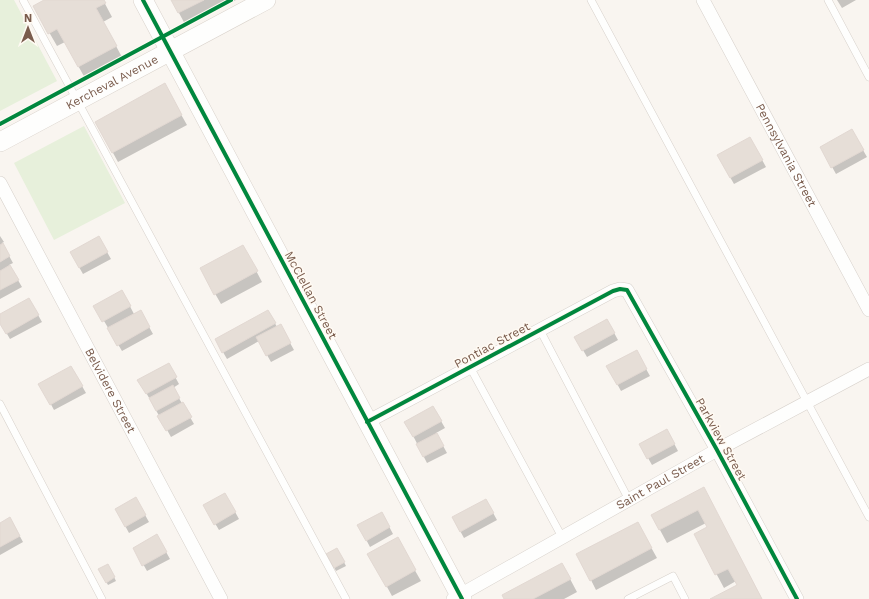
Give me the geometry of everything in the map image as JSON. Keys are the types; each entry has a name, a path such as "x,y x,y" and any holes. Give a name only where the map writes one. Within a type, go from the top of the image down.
{"street":[{"name":"McClellan Street","path":"142,0 368,422 458,597"},
{"name":"Kercheval Avenue","path":"0,142 266,0"},
{"name":"Pennsylvania Street","path":"703,0 869,310"},
{"name":"Belvidere Street","path":"0,182 221,599"},
{"name":"Pontiac Street","path":"368,422 613,291 626,290"},
{"name":"Parkview Street","path":"626,290 717,450 797,599"},
{"name":"Saint Paul Street","path":"458,597 717,450 869,369"}],"lane":[{"path":"23,0 76,101 346,599"},
{"path":"591,0 869,517"},
{"path":"828,0 869,77"},
{"path":"540,330 629,500"},
{"path":"470,367 562,537"},
{"path":"0,404 102,599"},
{"path":"628,599 672,576 685,599"}],"green space":[{"path":"0,0 14,0 57,81 0,111"},
{"path":"84,126 125,203 54,240 14,163"}],"building":[{"path":"44,0 104,0 106,3 96,8 117,46 78,67 57,29 48,34 33,6"},
{"path":"171,0 204,0 178,13"},
{"path":"165,83 182,115 112,153 95,122"},
{"path":"852,129 864,150 831,168 820,147"},
{"path":"750,137 763,160 730,178 717,155"},
{"path":"99,236 108,252 79,268 70,252"},
{"path":"3,243 10,256 0,262 0,245"},
{"path":"243,245 258,271 214,295 200,268"},
{"path":"10,265 19,280 0,290 0,271"},
{"path":"122,290 131,306 102,322 93,306"},
{"path":"29,298 39,315 6,334 0,324 0,314"},
{"path":"141,310 150,327 117,346 107,328"},
{"path":"268,310 276,323 222,353 215,339"},
{"path":"607,319 615,333 582,351 574,337"},
{"path":"281,324 291,343 266,356 256,337"},
{"path":"637,350 647,369 617,385 606,366"},
{"path":"169,363 177,377 146,394 137,380"},
{"path":"71,366 83,386 50,405 38,384"},
{"path":"173,385 180,398 156,411 149,398"},
{"path":"183,402 192,417 166,431 157,416"},
{"path":"433,406 442,421 413,437 404,422"},
{"path":"667,429 675,444 647,459 639,444"},
{"path":"437,433 444,446 423,457 416,444"},
{"path":"704,487 762,599 710,599 737,585 728,569 715,575 694,534 707,527 698,510 659,530 651,515"},
{"path":"225,493 236,512 214,525 203,505"},
{"path":"136,497 146,515 125,527 115,509"},
{"path":"486,499 494,513 460,532 452,517"},
{"path":"382,512 390,527 366,541 357,525"},
{"path":"10,517 20,536 0,547 0,523"},
{"path":"638,522 652,548 590,581 576,554"},
{"path":"157,534 167,552 142,566 133,548"},
{"path":"398,537 416,570 386,587 367,554"},
{"path":"337,548 345,562 334,568 326,554"},
{"path":"562,563 571,579 533,599 504,599 502,595"},
{"path":"108,564 115,577 106,583 98,569"}],"cycle path":[{"path":"143,0 462,599"},
{"path":"0,124 231,0"},
{"path":"367,422 613,291 620,289 627,290 717,450 797,599"}]}
